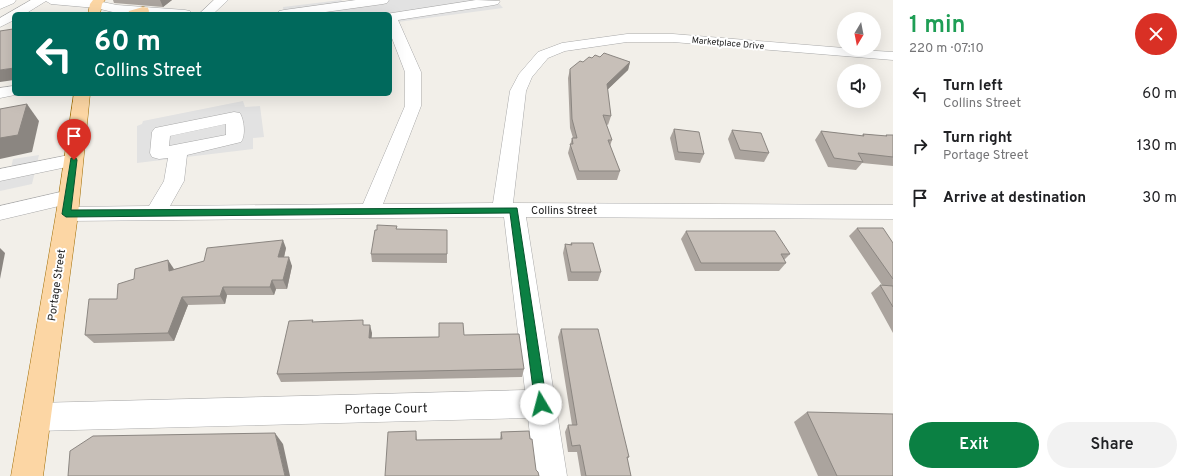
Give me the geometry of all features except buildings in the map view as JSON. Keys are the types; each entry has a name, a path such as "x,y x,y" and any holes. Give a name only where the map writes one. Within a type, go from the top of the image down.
{"main road":[{"name":"Portage Street","path":"27,476 68,205 82,96"}],"street":[{"path":"0,5 10,0"},
{"path":"20,12 40,0"},
{"path":"51,0 138,12"},
{"path":"207,12 222,0"},
{"path":"298,12 381,0 387,12"},
{"path":"392,17 494,1 493,0"},
{"path":"0,23 12,17"},
{"path":"370,211 413,106 413,72 396,47 392,27"},
{"name":"Marketplace Drive","path":"562,47 567,40 575,35 599,29 626,27 837,41"},
{"path":"0,31 12,29"},
{"name":"Marketplace Drive","path":"508,210 518,91 524,77 543,55 562,47 612,39 657,38 893,56"},
{"path":"881,44 893,45"},
{"path":"0,92 12,91"},
{"path":"155,213 174,181 178,151"},
{"path":"0,175 74,160"},
{"name":"Collins Street","path":"0,213 68,205 155,213 508,210 893,212"},
{"path":"508,210 541,404 551,476"},
{"name":"Portage Court","path":"36,417 541,404"}],"shaded area":[{"path":"341,0 343,2 359,0 496,0 503,8 392,23 392,12 284,12 283,7"},
{"path":"243,101 245,107 260,106 264,137 253,138 253,149 137,163 137,126 142,124 143,121"},
{"path":"39,155 32,184 0,191 0,170 11,168 13,159"}],"route":[{"path":"74,160 66,214 514,210 541,404"}]}
